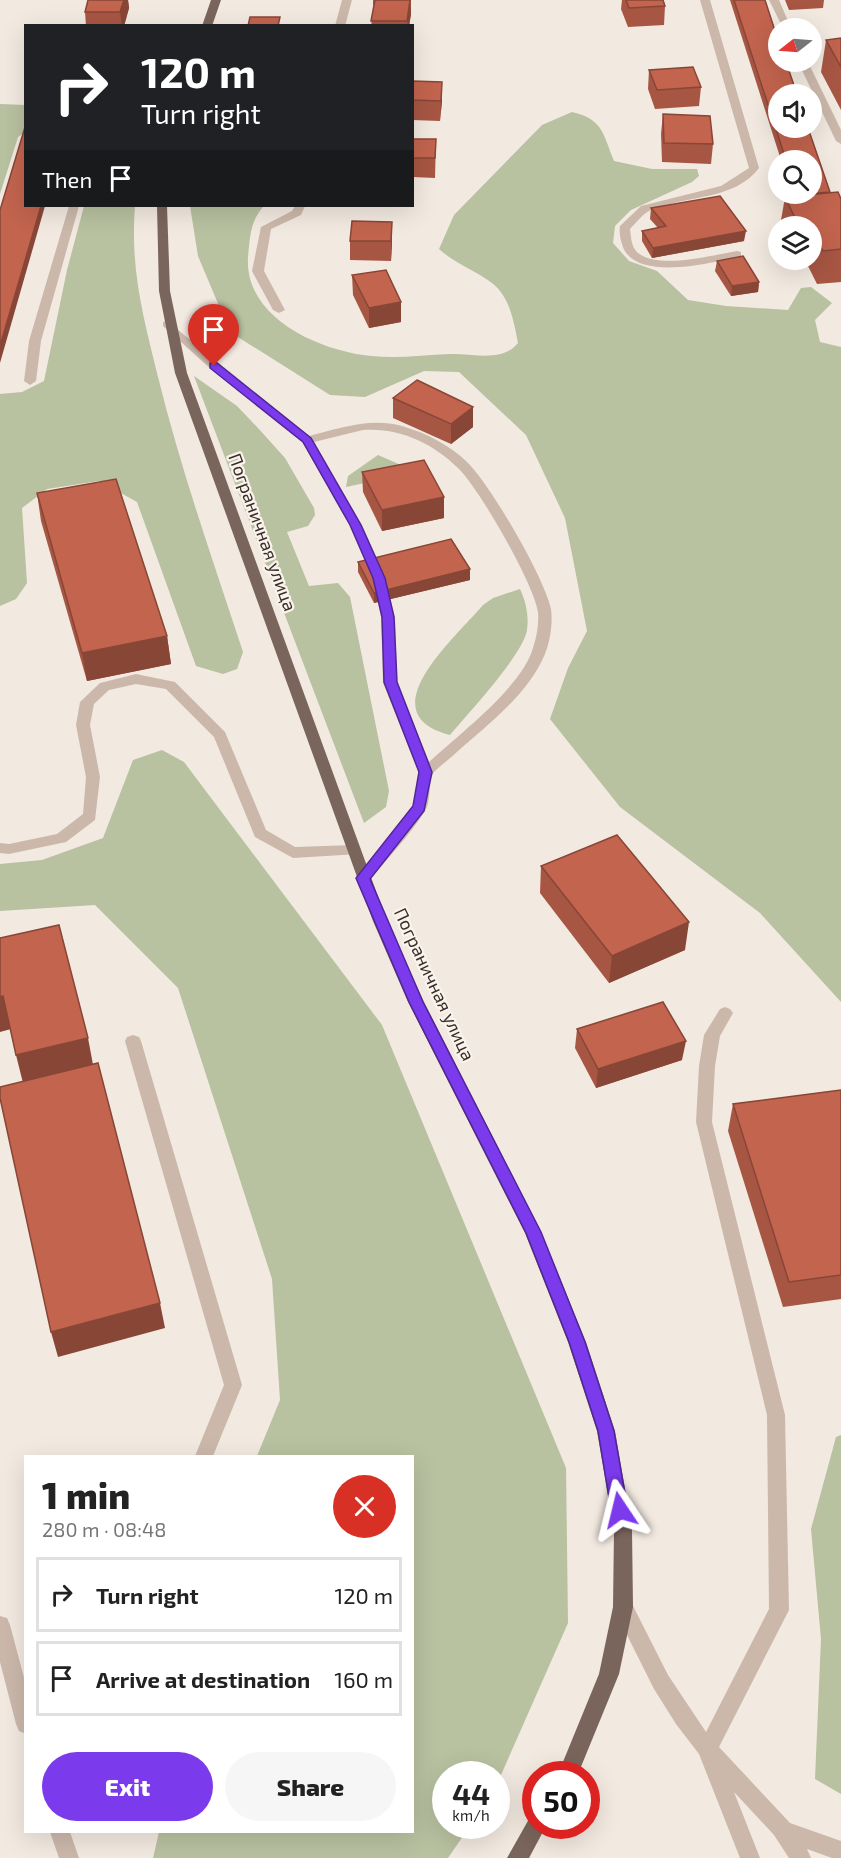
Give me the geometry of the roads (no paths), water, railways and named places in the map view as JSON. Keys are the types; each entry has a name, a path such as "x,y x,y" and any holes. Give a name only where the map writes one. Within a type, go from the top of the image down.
{"main road":[{"path":"208,24 216,0"},
{"name":"Пограничная улица","path":"162,207 162,279 167,324 181,373 363,878 416,1002 533,1232 577,1342 606,1431 623,1530 623,1607 609,1674 573,1761"},
{"path":"517,1858 528,1839"}],"street":[{"path":"341,24 347,0"},
{"path":"705,0 754,168 748,175 725,188 645,208 624,228 629,250 644,262 671,265 737,254"},
{"path":"774,0 782,18"},
{"path":"808,72 841,141"},
{"path":"30,381 35,341 74,207"},
{"path":"279,310 258,271 266,227 297,213 300,207"},
{"path":"167,324 214,366 307,440 356,525 379,578 388,617 390,682 426,772 420,808 363,878"},
{"path":"307,440 370,426 396,428 435,445 465,467 491,505 537,591 544,609 544,630 538,657 520,681 485,718 426,772"},
{"path":"0,848 9,849 61,838 90,816 93,777 83,725 87,702 105,686 136,679 170,686 220,735 260,833 293,852 354,850"},
{"path":"725,1013 712,1035 707,1066 704,1122 776,1415 779,1610 707,1750 750,1858"},
{"path":"133,1041 233,1385 204,1455"},
{"path":"623,1607 667,1696 707,1750 787,1832 801,1858"},
{"path":"0,1625 21,1688 24,1710"},
{"path":"787,1832 841,1851"},
{"path":"60,1833 69,1858"}]}
